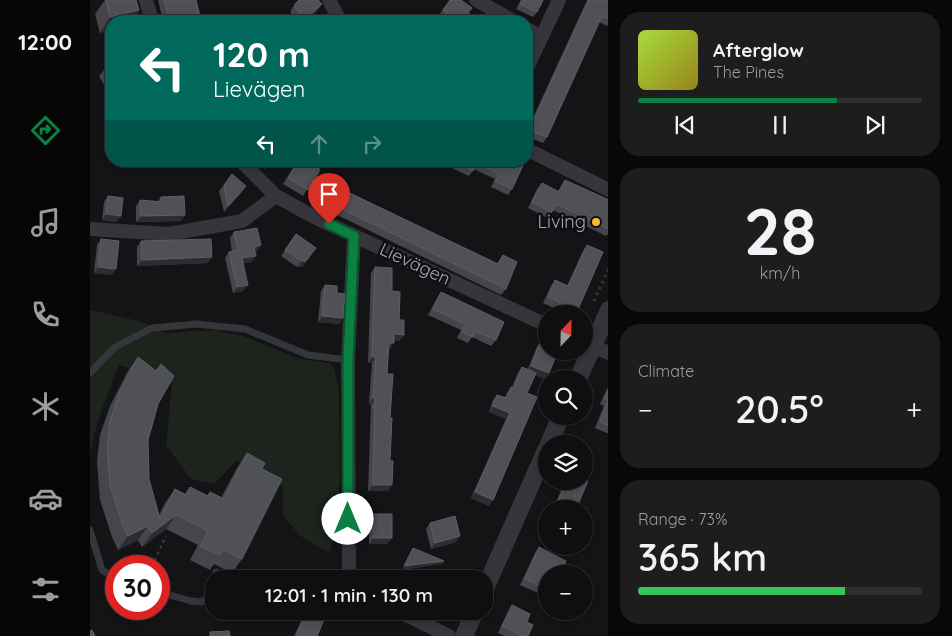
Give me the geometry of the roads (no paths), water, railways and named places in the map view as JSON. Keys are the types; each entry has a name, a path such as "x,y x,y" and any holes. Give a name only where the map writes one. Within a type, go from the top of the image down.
{"street":[{"path":"146,0 150,15"},
{"path":"329,0 337,15"},
{"path":"476,0 502,15"},
{"path":"533,54 559,0"},
{"path":"533,32 541,36"},
{"path":"533,152 608,190"},
{"name":"Lievägen","path":"247,167 276,196 316,218 538,321"},
{"path":"90,229 169,234 242,221 276,196"},
{"path":"349,570 348,360 354,236"},
{"path":"593,329 600,309"},
{"path":"593,346 608,353"},
{"path":"493,571 538,468"},
{"path":"416,620 448,636"},
{"path":"464,636 471,620"}],"lane":[{"path":"90,373 115,347 152,328 197,324 245,329 308,355 348,360"},
{"path":"90,530 102,570 105,572"},
{"path":"170,595 191,601 201,602 205,600"}],"place":[{"name":"Living","path":"596,222"}]}
